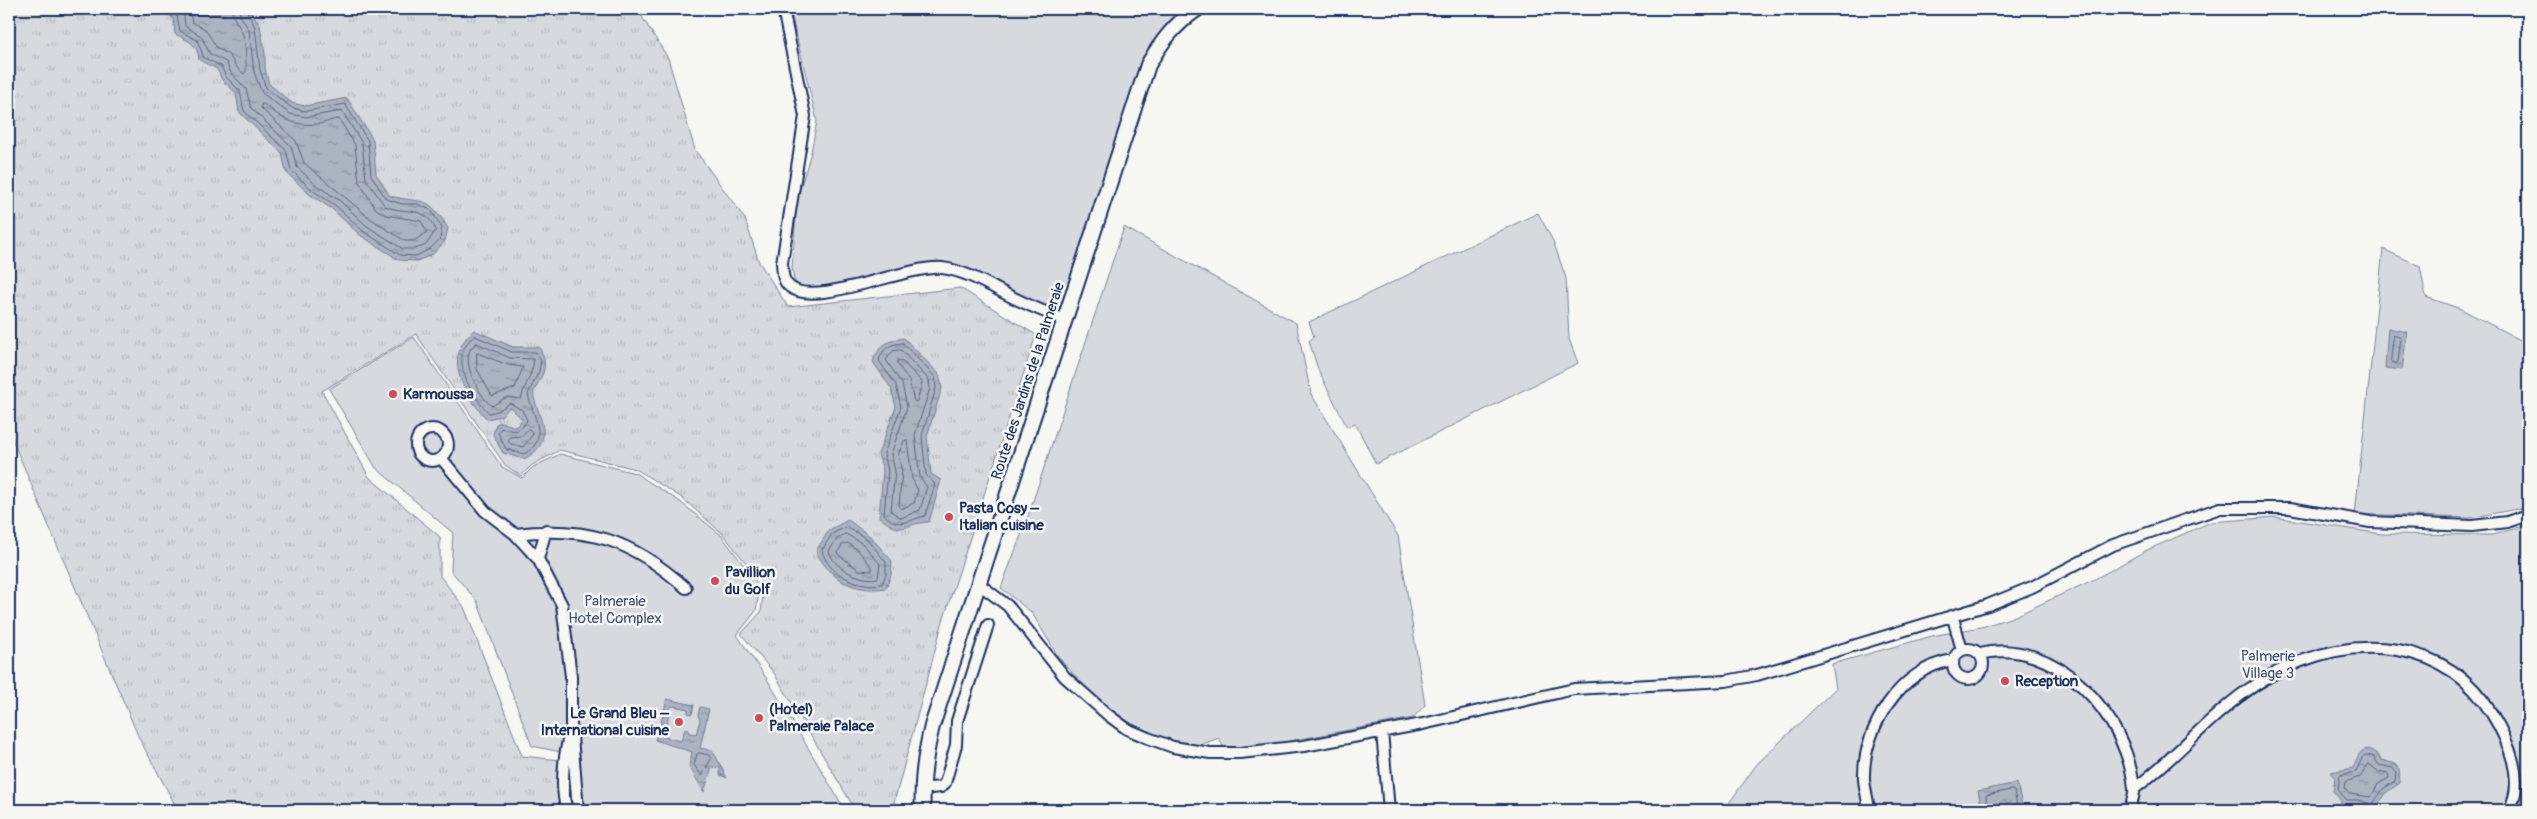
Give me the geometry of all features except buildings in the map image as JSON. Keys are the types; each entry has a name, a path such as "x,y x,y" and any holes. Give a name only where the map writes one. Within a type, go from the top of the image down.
{"street":[{"path":"783,9 805,116 782,263 783,276 790,287 802,292 817,294 895,275 940,268 955,270 968,275 1065,320"},
{"name":"Route des Jardins de la Palmeraie","path":"923,810 921,789 924,762 932,726 1148,65 1162,41 1184,18 1197,9"},
{"path":"442,458 486,511 515,534 538,559 562,605 571,676 571,724 578,810"},
{"path":"979,584 994,593 1018,616 1079,691 1127,729 1173,747 1224,754 1304,746 1382,732 1574,689 1726,681 1757,675 1953,618 2032,587 2113,546 2220,508 2290,508 2370,522 2472,526 2507,522 2528,515"},
{"path":"515,534 546,530 581,532 616,542 640,553 665,570 686,588"},
{"path":"538,559 546,530"},
{"path":"1953,618 1962,650"},
{"path":"921,789 941,786 945,783 956,745 958,721 988,625"},
{"path":"2134,789 2163,767 2217,714 2272,673 2333,651 2377,646 2414,652 2434,660 2460,676 2483,699 2509,744 2516,787 2509,810"},
{"path":"1869,810 1864,780 1867,754 1874,727 1889,702 1909,681 1942,662 1953,660 1962,650 1968,649 1979,654 2005,650 2023,652 2050,663 2078,682 2102,706 2118,734 2134,789 2130,810"},
{"path":"1953,660 1955,672 1965,679 1971,679 1981,672 1982,660 1979,654"},
{"path":"567,810 564,793 564,774 571,724"},
{"path":"1382,732 1389,810"}],"green space":[{"path":"9,9 637,9 668,58 695,150 745,219 759,262 788,307 960,288 1036,335 942,624 892,810 872,810 853,806 774,673 741,634 761,612 764,586 723,534 682,498 636,469 560,450 532,465 521,476 505,465 416,334 322,391 369,477 440,537 440,576 464,607 522,756 560,760 559,803 562,810 178,810 139,738 9,432"},
{"path":"790,9 1182,9 1158,40 1134,90 1108,164 1064,304 1057,308 1042,306 959,267 942,265 828,287 809,288 798,285 794,280 792,268 797,200 811,152 817,121"},
{"path":"1538,213 1553,241 1566,278 1569,339 1578,363 1376,464 1355,423 1347,427 1319,372 1309,341 1314,337 1309,322"},
{"path":"1124,227 1296,323 1311,394 1398,536 1425,705 1413,718 1226,753 1219,738 1200,745 1188,745 1146,732 1103,706 1059,658 1032,613 1001,588 1026,522"},
{"path":"2383,249 2420,266 2426,297 2461,309 2528,344 2528,507 2469,518 2355,514"},
{"name":"Palmeraie Hotel Complex","path":"414,337 502,467 522,478 533,467 560,454 635,473 679,501 721,535 760,587 756,611 737,635 767,679 845,810 583,810 579,799 575,755 532,746 477,601 451,571 453,533 376,468 329,389"},
{"name":"Palmerie Village 3","path":"2275,517 2382,534 2492,535 2528,525 2528,810 1724,810 1757,764 1836,688 1832,664 1932,636 1981,627 2013,617 2095,579 2147,550 2211,522"}],"water":[{"path":"160,9 248,9 260,25 265,54 265,69 269,84 292,103 305,106 347,98 373,140 376,174 390,196 424,202 429,205 441,217 448,228 445,241 433,254 417,261 399,260 360,235 332,209 309,194 286,172 282,153 239,112 236,93 222,80 217,69 199,60 194,46 175,34 173,18"},
{"path":"2388,328 2407,332 2402,370 2385,368"},
{"path":"474,330 513,347 539,347 543,355 544,371 533,394 542,422 543,438 540,446 534,453 524,459 503,453 493,434 496,424 501,422 516,427 522,419 510,407 501,416 487,419 478,409 459,376 459,352 464,341"},
{"path":"904,338 939,374 942,388 927,436 931,474 941,480 929,522 899,528 894,527 879,517 883,470 878,454 896,407 891,388 873,362 884,345 888,342"},
{"path":"848,520 870,536 892,561 891,575 886,588 864,588 844,582 828,570 816,551 829,530"},
{"path":"667,699 694,705 692,714 688,713 688,709 673,706 669,708 667,728 660,726"},
{"path":"700,707 709,709 700,748 713,751 727,778 720,775 720,768 712,767 704,792 689,766 692,752 655,740 658,730 666,733 665,737 681,741 685,729 689,730 689,733 696,734 700,720 698,715"},
{"path":"2369,749 2377,753 2381,760 2396,764 2399,768 2400,783 2387,792 2375,809 2357,805 2340,806 2341,801 2333,791 2335,777 2331,772 2353,768 2360,753"},
{"path":"2017,783 2023,810 1982,810 1978,791"}],"place":[{"name":"Karmoussa","path":"393,394"},
{"name":"Pasta Cosy – Italian cuisine","path":"949,517"},
{"name":"Pavillion du Golf","path":"715,581"},
{"name":"Reception","path":"2005,681"},
{"name":"(Hotel) Palmeraie Palace","path":"759,718"},
{"name":"Le Grand Bleu – International cuisine","path":"679,722"}]}
